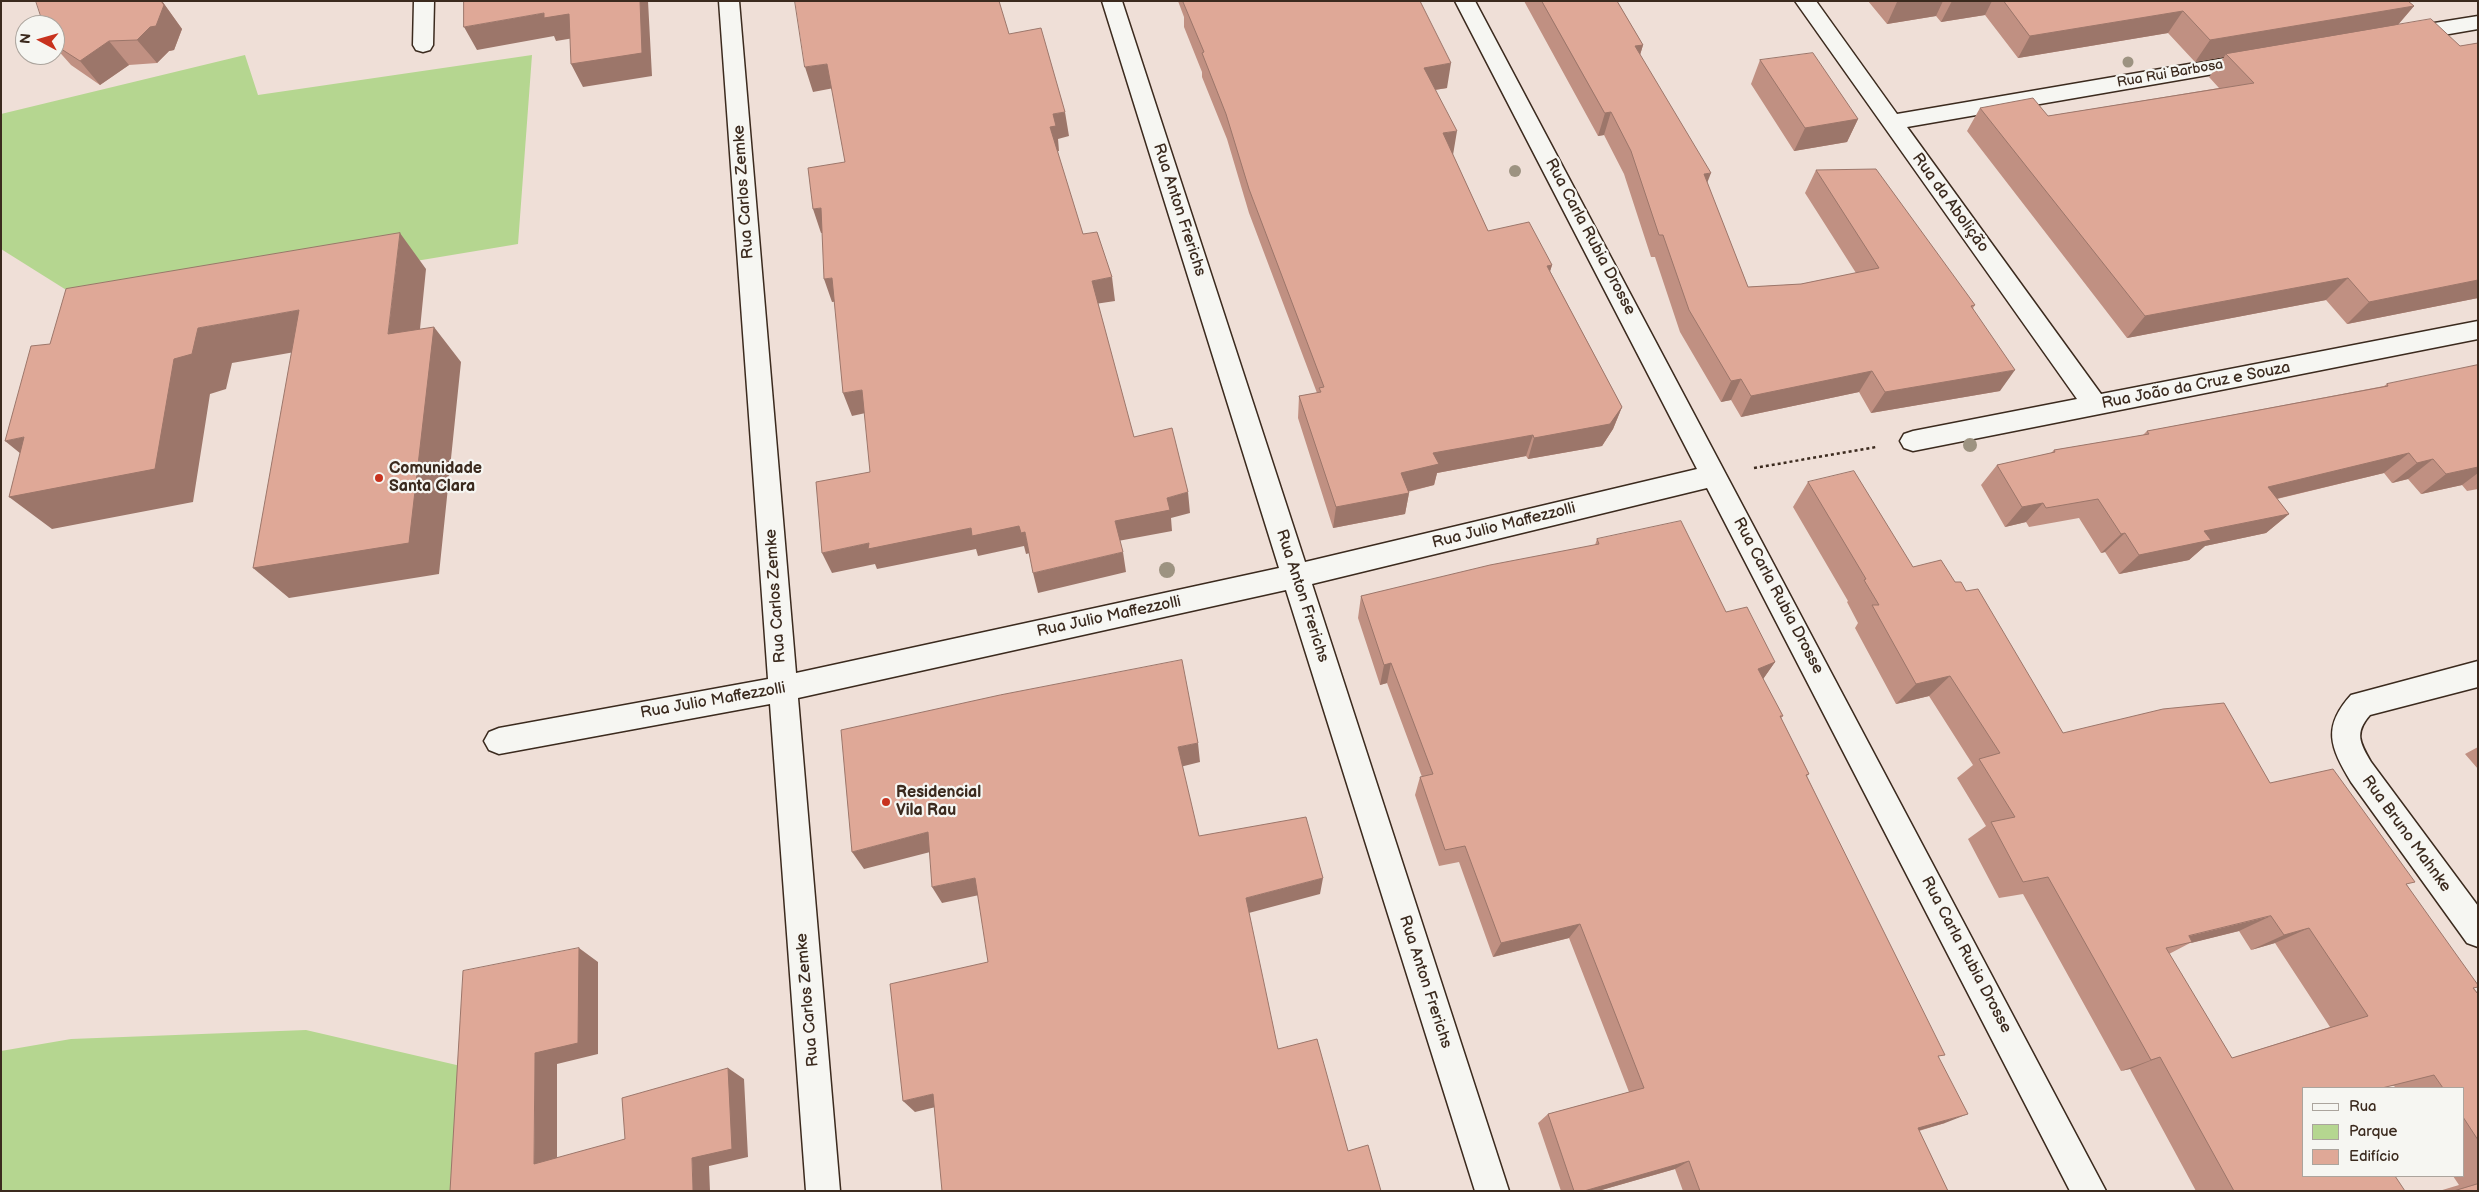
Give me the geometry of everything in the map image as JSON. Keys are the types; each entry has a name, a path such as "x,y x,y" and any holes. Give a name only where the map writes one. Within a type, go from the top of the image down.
{"street":[{"path":"423,45 424,1"},
{"name":"Rua Carlos Zemke","path":"729,1 824,1191"},
{"name":"Rua Anton Frerichs","path":"1112,1 1492,1191"},
{"name":"Rua Carla Rubia Drosse","path":"1466,1 2089,1191"},
{"name":"Rua da Abolição","path":"1805,1 2095,406"},
{"path":"2380,38 2478,22"},
{"name":"Rua Rui Barbosa","path":"1892,122 2273,57"},
{"name":"Rua João da Cruz e Souza","path":"1914,441 2478,330"},
{"name":"Rua Julio Maffezzolli","path":"499,741 783,689 1296,576 1715,475"},
{"name":"Rua Bruno Mahnke","path":"2478,674 2361,704 2350,716 2345,731 2348,752 2361,772 2478,932"}],"path":[{"path":"1715,475 1914,441"}],"green space":[{"path":"245,55 258,95 532,55 518,244 103,313 1,249 1,114"},
{"path":"306,1030 478,1070 471,1191 1,1191 1,1051 71,1039"}],"building":[{"path":"36,1 161,1 164,5 156,26 150,27 137,40 109,41 80,61 65,51 65,15 41,15"},
{"path":"464,1 640,1 642,53 571,64 569,14 544,18 544,13 464,27"},
{"path":"795,1 999,1 1009,34 1041,28 1065,112 1053,114 1056,126 1050,127 1083,234 1097,232 1112,277 1092,281 1134,437 1172,428 1188,492 1167,498 1170,510 1115,521 1123,552 1033,573 1025,532 1021,533 1019,526 972,536 971,528 868,549 869,543 822,553 816,482 870,472 862,390 843,393 832,278 824,279 821,208 813,209 808,168 845,162 827,64 805,67"},
{"path":"1420,1 1451,63 1424,68 1457,131 1443,133 1488,231 1529,222 1552,265 1547,266 1622,407 1610,424 1534,438 1533,435 1433,453 1439,464 1401,473 1409,493 1336,507 1299,396 1321,392 1319,388 1324,387 1249,189 1226,114 1202,53 1204,52 1183,2"},
{"path":"1542,1 1617,1 1643,45 1635,46 1711,173 1704,174 1748,287 1801,284 1879,268 1816,170 1876,169 1975,305 1971,306 2015,370 1885,392 1872,371 1751,396 1741,379 1731,381 1689,310 1663,235 1659,235 1631,151 1611,112 1605,113"},
{"path":"2004,1 2408,1 2414,6 2210,40 2183,11 2030,36"},
{"path":"2431,19 2460,46 2478,43 2478,280 2369,302 2348,278 2145,316 1980,108 2033,98 2048,116 2254,83 2226,54"},
{"path":"1813,53 1858,119 1805,128 1760,60"},
{"path":"400,233 388,334 434,327 409,543 253,568 299,310 198,328 192,354 174,359 155,469 9,497 24,437 5,441 31,346 50,344 66,289"},
{"path":"2478,365 2478,467 2446,474 2433,459 2417,463 2409,453 2268,487 2289,514 2204,531 2211,540 2139,555 2125,533 2121,534 2098,499 2046,508 2043,503 2022,507 1997,465 2055,452 2054,450 2149,434 2147,431 2388,386 2387,384"},
{"path":"1854,471 1913,567 1941,560 1955,582 1961,582 1966,591 1978,589 2063,733 2163,709 2224,703 2270,783 2333,769 2415,882 2406,884 2478,985 2478,987 2473,988 2478,994 2478,1140 2464,1119 2464,1087 2442,1087 2434,1075 2386,1087 2302,1087 2302,1177 2396,1177 2405,1191 2234,1191 2160,1057 2151,1060 2048,877 2023,882 1991,822 2015,817 1979,759 2000,753 1950,676 1916,684 1872,605 1879,605 1864,580 1866,579 1808,482","holes":["2271,916 2284,935 2309,928 2368,1016 2232,1058 2166,948 2192,942 2189,936"]},
{"path":"1681,521 1726,612 1747,607 1775,662 1758,669 1783,716 1780,716 1809,774 1806,775 1945,1055 1938,1056 1968,1114 1918,1128 1948,1191 1700,1191 1689,1161 1584,1191 1574,1191 1548,1114 1644,1088 1580,924 1501,943 1465,846 1445,850 1420,777 1433,774 1391,663 1384,665 1361,596 1490,565 1599,544 1597,539"},
{"path":"1182,660 1198,743 1178,747 1199,836 1306,817 1323,878 1246,898 1278,1049 1317,1039 1348,1151 1368,1145 1381,1191 942,1191 933,1094 903,1101 890,984 988,962 975,878 932,887 928,832 852,852 841,730 1000,695"},
{"path":"579,948 578,1043 535,1053 534,1164 625,1139 622,1098 728,1068 732,1149 692,1158 693,1191 450,1191 463,971"},
{"path":"2478,1184 2478,1191 2454,1191"}],"place":[{"name":"Comunidade Santa Clara","path":"379,478"},
{"name":"Residencial Vila Rau","path":"886,802"}]}
